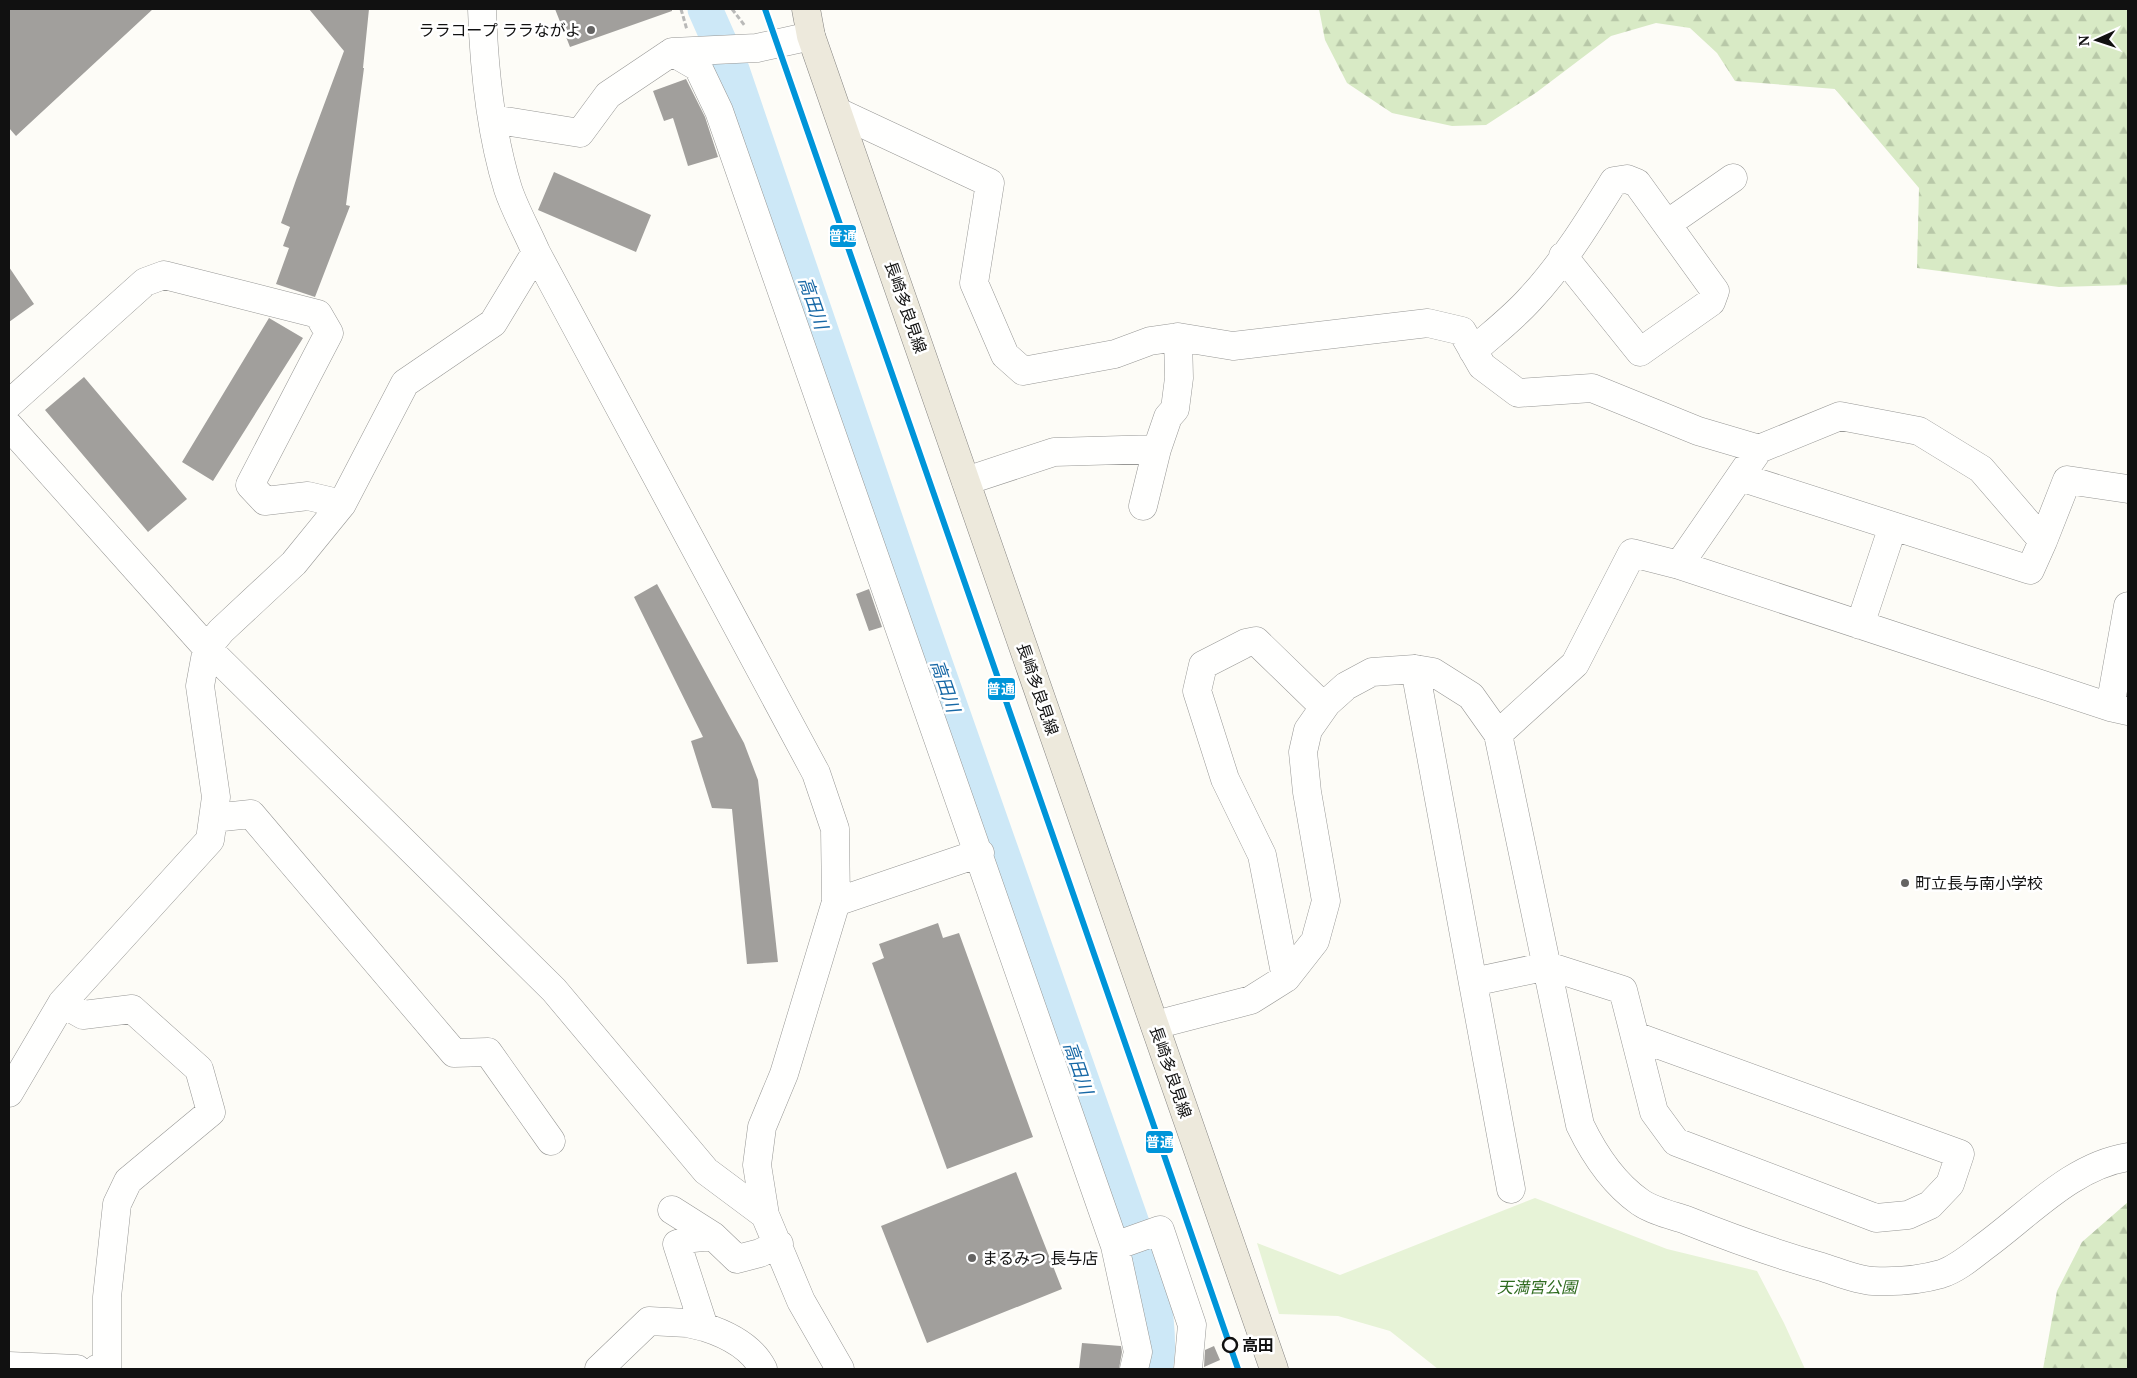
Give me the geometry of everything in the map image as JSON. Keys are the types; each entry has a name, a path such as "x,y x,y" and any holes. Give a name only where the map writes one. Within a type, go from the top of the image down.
{"main road":[{"name":"長崎多良見線","path":"806,9 811,36 1274,1369"}],"street":[{"path":"482,9 484,68 492,119 508,190 536,252 816,773 835,829 836,902 784,1074 762,1127 757,1165 766,1215 801,1301 840,1369"},
{"path":"492,119 580,133 608,95 681,52 757,48 811,36"},
{"path":"681,52 698,67 720,111 797,336 980,853 1115,1246 1138,1352 1134,1369"},
{"path":"838,112 990,183 974,283 1005,355 1023,371 1115,354 1150,342 1178,337 1233,346 1428,323 1462,331 1482,366 1518,393 1592,388 1698,431 1759,449"},
{"path":"1667,224 1733,178"},
{"path":"1473,351 1530,299 1563,256 1580,236 1614,181 1627,179 1637,183 1714,291 1711,302 1640,352 1563,256"},
{"path":"9,1093 62,1003 210,840 215,808 200,686 207,648 221,631 294,563 342,504 405,383 493,323 536,252"},
{"path":"9,404 145,282 164,275 318,314 329,333 250,485 265,501 308,496 342,504"},
{"path":"1143,506 1157,450 1168,417 1175,409 1179,378 1178,337"},
{"path":"1679,565 1759,449 1840,416 1918,431 1982,469 2043,540"},
{"path":"9,426 207,648 554,990 706,1171 766,1215"},
{"path":"966,481 1054,452 1157,450"},
{"path":"1740,477 2030,570 2067,480 2128,489"},
{"path":"1860,625 1893,526"},
{"path":"1498,734 1576,664 1632,553 1679,565 2119,709 2128,606"},
{"path":"1286,978 1262,855 1225,779 1197,691 1203,665 1246,643 1256,641 1324,707"},
{"path":"1155,1025 1251,1000 1286,978 1315,941 1326,901 1307,792 1303,752 1308,730 1324,707 1346,686 1372,672 1415,669 1433,672 1472,696 1498,734 1580,1125 1591,1148 1622,1188 1642,1203 1756,1248 1871,1281 1904,1280 1941,1274 1968,1260 2016,1224 2050,1194 2083,1173 2120,1158 2128,1137"},
{"path":"1415,669 1511,1189"},
{"path":"215,808 251,814 454,1053 488,1052 551,1141"},
{"path":"836,902 980,853"},
{"path":"1473,982 1548,966 1624,990 1635,1036 1654,1112 1676,1142 1876,1218 1908,1215 1930,1205 1950,1184 1960,1154 1635,1036"},
{"path":"62,1003 83,1015 132,1009 199,1069 211,1112 128,1181 117,1204 107,1297 107,1368 97,1369"},
{"path":"672,1210 713,1236 737,1259 760,1253 779,1244"},
{"path":"1115,1246 1160,1230 1192,1325 1188,1369"},
{"path":"704,1327 677,1244 693,1238 713,1236"},
{"path":"599,1369 649,1321 686,1323 720,1332 736,1342 758,1361 763,1369"},
{"path":"9,1366 77,1369"}],"green space":[{"path":"1319,9 2128,9 2128,285 2059,287 1917,268 1919,188 1835,89 1735,81 1717,53 1690,28 1656,23 1611,36 1537,92 1486,125 1452,126 1392,113 1347,83 1325,40"},
{"name":"天満宮公園","path":"1535,1198 1667,1249 1757,1271 1805,1369 1438,1369 1390,1331 1338,1316 1279,1314 1257,1243 1340,1275"},
{"path":"2128,1202 2128,1369 2043,1369 2057,1291 2082,1242"}],"building":[{"path":"9,9 153,9 16,136 9,128"},
{"path":"309,9 369,9 364,68 346,205 350,206 315,297 276,284 289,248 283,246 290,227 281,223 344,51"},
{"name":"ララコープ ララながよ","path":"555,9 672,9 672,11 570,47"},
{"path":"686,79 705,117 718,157 688,166 673,118 664,121 653,91"},
{"path":"554,172 651,215 636,252 538,210"},
{"path":"9,267 34,304 9,322"},
{"path":"269,318 303,338 213,481 182,462"},
{"path":"84,377 187,499 148,532 45,410"},
{"path":"657,584 744,743 758,780 778,962 747,964 732,809 712,808 691,741 703,737 634,597"},
{"path":"869,589 882,627 869,631 856,594"},
{"path":"938,923 943,938 959,933 1033,1137 947,1169 872,963 884,958 879,944"},
{"name":"まるみつ 長与店","path":"1016,1172 1062,1289 927,1343 881,1226"},
{"path":"1082,1343 1121,1346 1122,1352 1119,1369 1079,1369"},
{"path":"1214,1346 1220,1360 1204,1367 1205,1350"}],"waterway":[{"name":"高田川","path":"705,9 732,70 917,612 1148,1269 1158,1346 1155,1369"}],"transit line":[{"name":"普通","path":"765,9 1238,1369"}],"place":[{"name":"ララコープ ララながよ","path":"591,30"},
{"name":"町立長与南小学校","path":"1905,883"},
{"name":"まるみつ 長与店","path":"972,1258"},
{"name":"高田","path":"1230,1345"}]}
